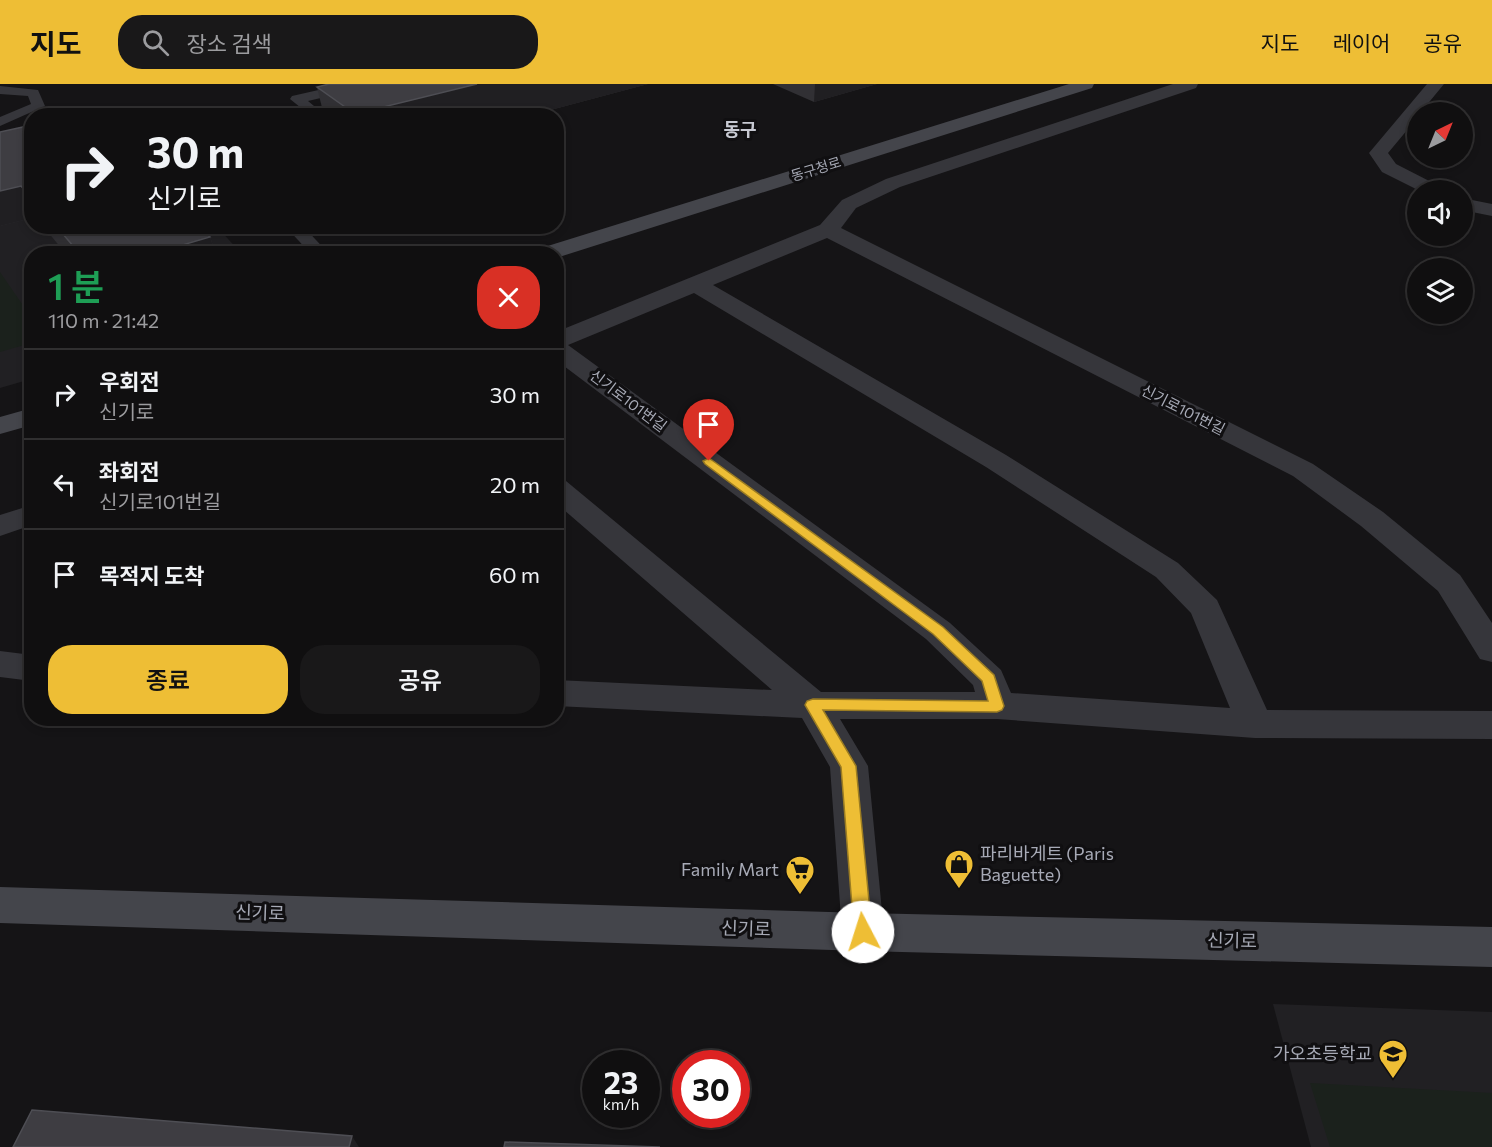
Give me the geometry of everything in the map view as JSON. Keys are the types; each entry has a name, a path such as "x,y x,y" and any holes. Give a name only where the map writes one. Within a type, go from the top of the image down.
{"main road":[{"name":"동구청로","path":"564,248 1086,84"},
{"path":"0,426 24,418"},
{"name":"신기로","path":"0,905 863,932 1492,947"}],"street":[{"path":"564,339 828,230 849,204 893,183 1190,84"},
{"path":"1412,180 1389,168 1378,153 1436,84"},
{"path":"1473,206 1492,210"},
{"name":"신기로101번길","path":"828,230 1303,470 1372,519 1449,583 1492,650"},
{"path":"697,285 996,461 1167,570 1205,608 1255,724"},
{"name":"신기로101번길","path":"564,354 938,631 989,679 997,706"},
{"path":"564,494 813,705 849,766 863,932"},
{"path":"0,526 24,517"},
{"path":"0,664 24,667"},
{"path":"564,693 813,705 997,706 1255,724 1492,725"}],"lane":[{"path":"312,108 297,99 362,84"},
{"path":"0,90 33,93 38,106 33,108"},
{"path":"0,122 24,112"},
{"path":"301,234 313,246"}],"shaded area":[{"path":"24,132 24,234 223,234 235,246 24,246 24,381 0,388 0,137"},
{"path":"0,272 24,307 24,345 0,352"},
{"name":"가오초등학교","path":"1273,1004 1492,1012 1492,1147 1311,1147"},
{"path":"1310,1083 1492,1093 1492,1147 1330,1147"}],"building":[{"path":"329,84 477,84 379,108 347,108 317,87"},
{"path":"24,127 24,189 21,186 0,191 0,132"},
{"path":"63,234 207,234 210,237 179,246 73,246"},
{"path":"32,1110 352,1136 349,1147 13,1147"},
{"path":"505,1142 660,1147 504,1147"}],"place":[{"name":"파리바게트 (Paris Baguette)","path":"959,890"},
{"name":"Family Mart","path":"800,896"},
{"name":"가오초등학교","path":"1393,1080"}],"district":[{"name":"동구","path":"740,130"}],"route":[{"path":"709,461 938,631 989,679 997,706 813,705 849,766 863,932"}]}
